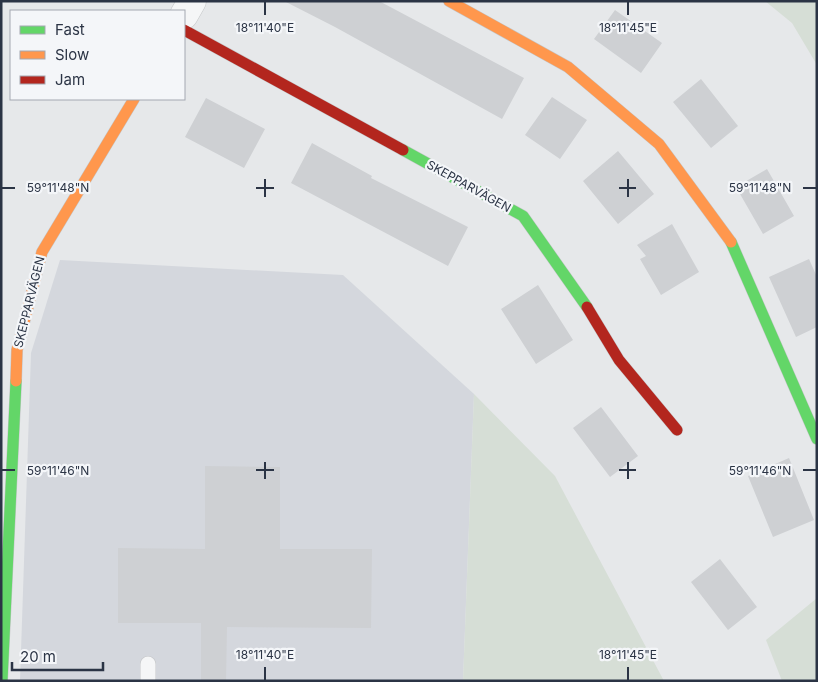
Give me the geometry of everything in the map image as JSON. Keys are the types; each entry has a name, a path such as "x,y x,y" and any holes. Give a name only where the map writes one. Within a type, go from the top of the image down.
{"street":[{"path":"185,13 192,1"},
{"path":"449,1 568,67 659,144 735,247 817,439"},
{"name":"SKEPPARVÄGEN","path":"185,31 523,216 571,282 619,360 676,430"},
{"name":"SKEPPARVÄGEN","path":"2,681 16,350 42,252 133,100"}],"lane":[{"path":"148,664 148,681"}],"shaded area":[{"path":"765,1 817,1 817,65 792,23"},
{"path":"60,260 343,275 474,394 463,681 20,681 31,353"},
{"path":"474,394 555,476 664,681 463,681"},
{"path":"817,598 817,681 782,681 766,640"}],"building":[{"path":"284,1 379,1 524,78 502,119"},
{"path":"615,10 662,43 641,73 594,39"},
{"path":"701,79 738,126 711,148 673,102"},
{"path":"552,97 587,120 560,159 525,135"},
{"path":"206,98 265,129 244,168 185,137"},
{"path":"312,143 372,176 371,178 468,227 448,266 291,183"},
{"path":"618,151 654,194 618,224 583,181"},
{"path":"767,169 794,216 763,234 736,187"},
{"path":"672,224 699,272 661,295 640,259 646,256 637,245"},
{"path":"809,259 817,277 817,327 796,337 769,277"},
{"path":"538,285 573,340 536,364 501,309"},
{"path":"601,407 638,456 610,477 573,428"},
{"path":"789,458 814,520 773,537 748,476"},
{"path":"205,466 280,467 280,549 372,549 371,628 227,627 226,681 201,681 201,623 118,623 118,548 205,549"},
{"path":"720,559 757,607 728,630 691,582"}],"traffic: fast":[{"path":"403,150 523,216 587,307"},
{"path":"731,242 817,439"},
{"path":"2,681 16,381"}],"traffic: slow":[{"path":"449,1 568,67 659,144 731,242"},
{"path":"16,381 17,350 42,252 133,100"}],"traffic: jam":[{"path":"185,31 403,150"},
{"path":"587,307 619,360 677,430"}]}
